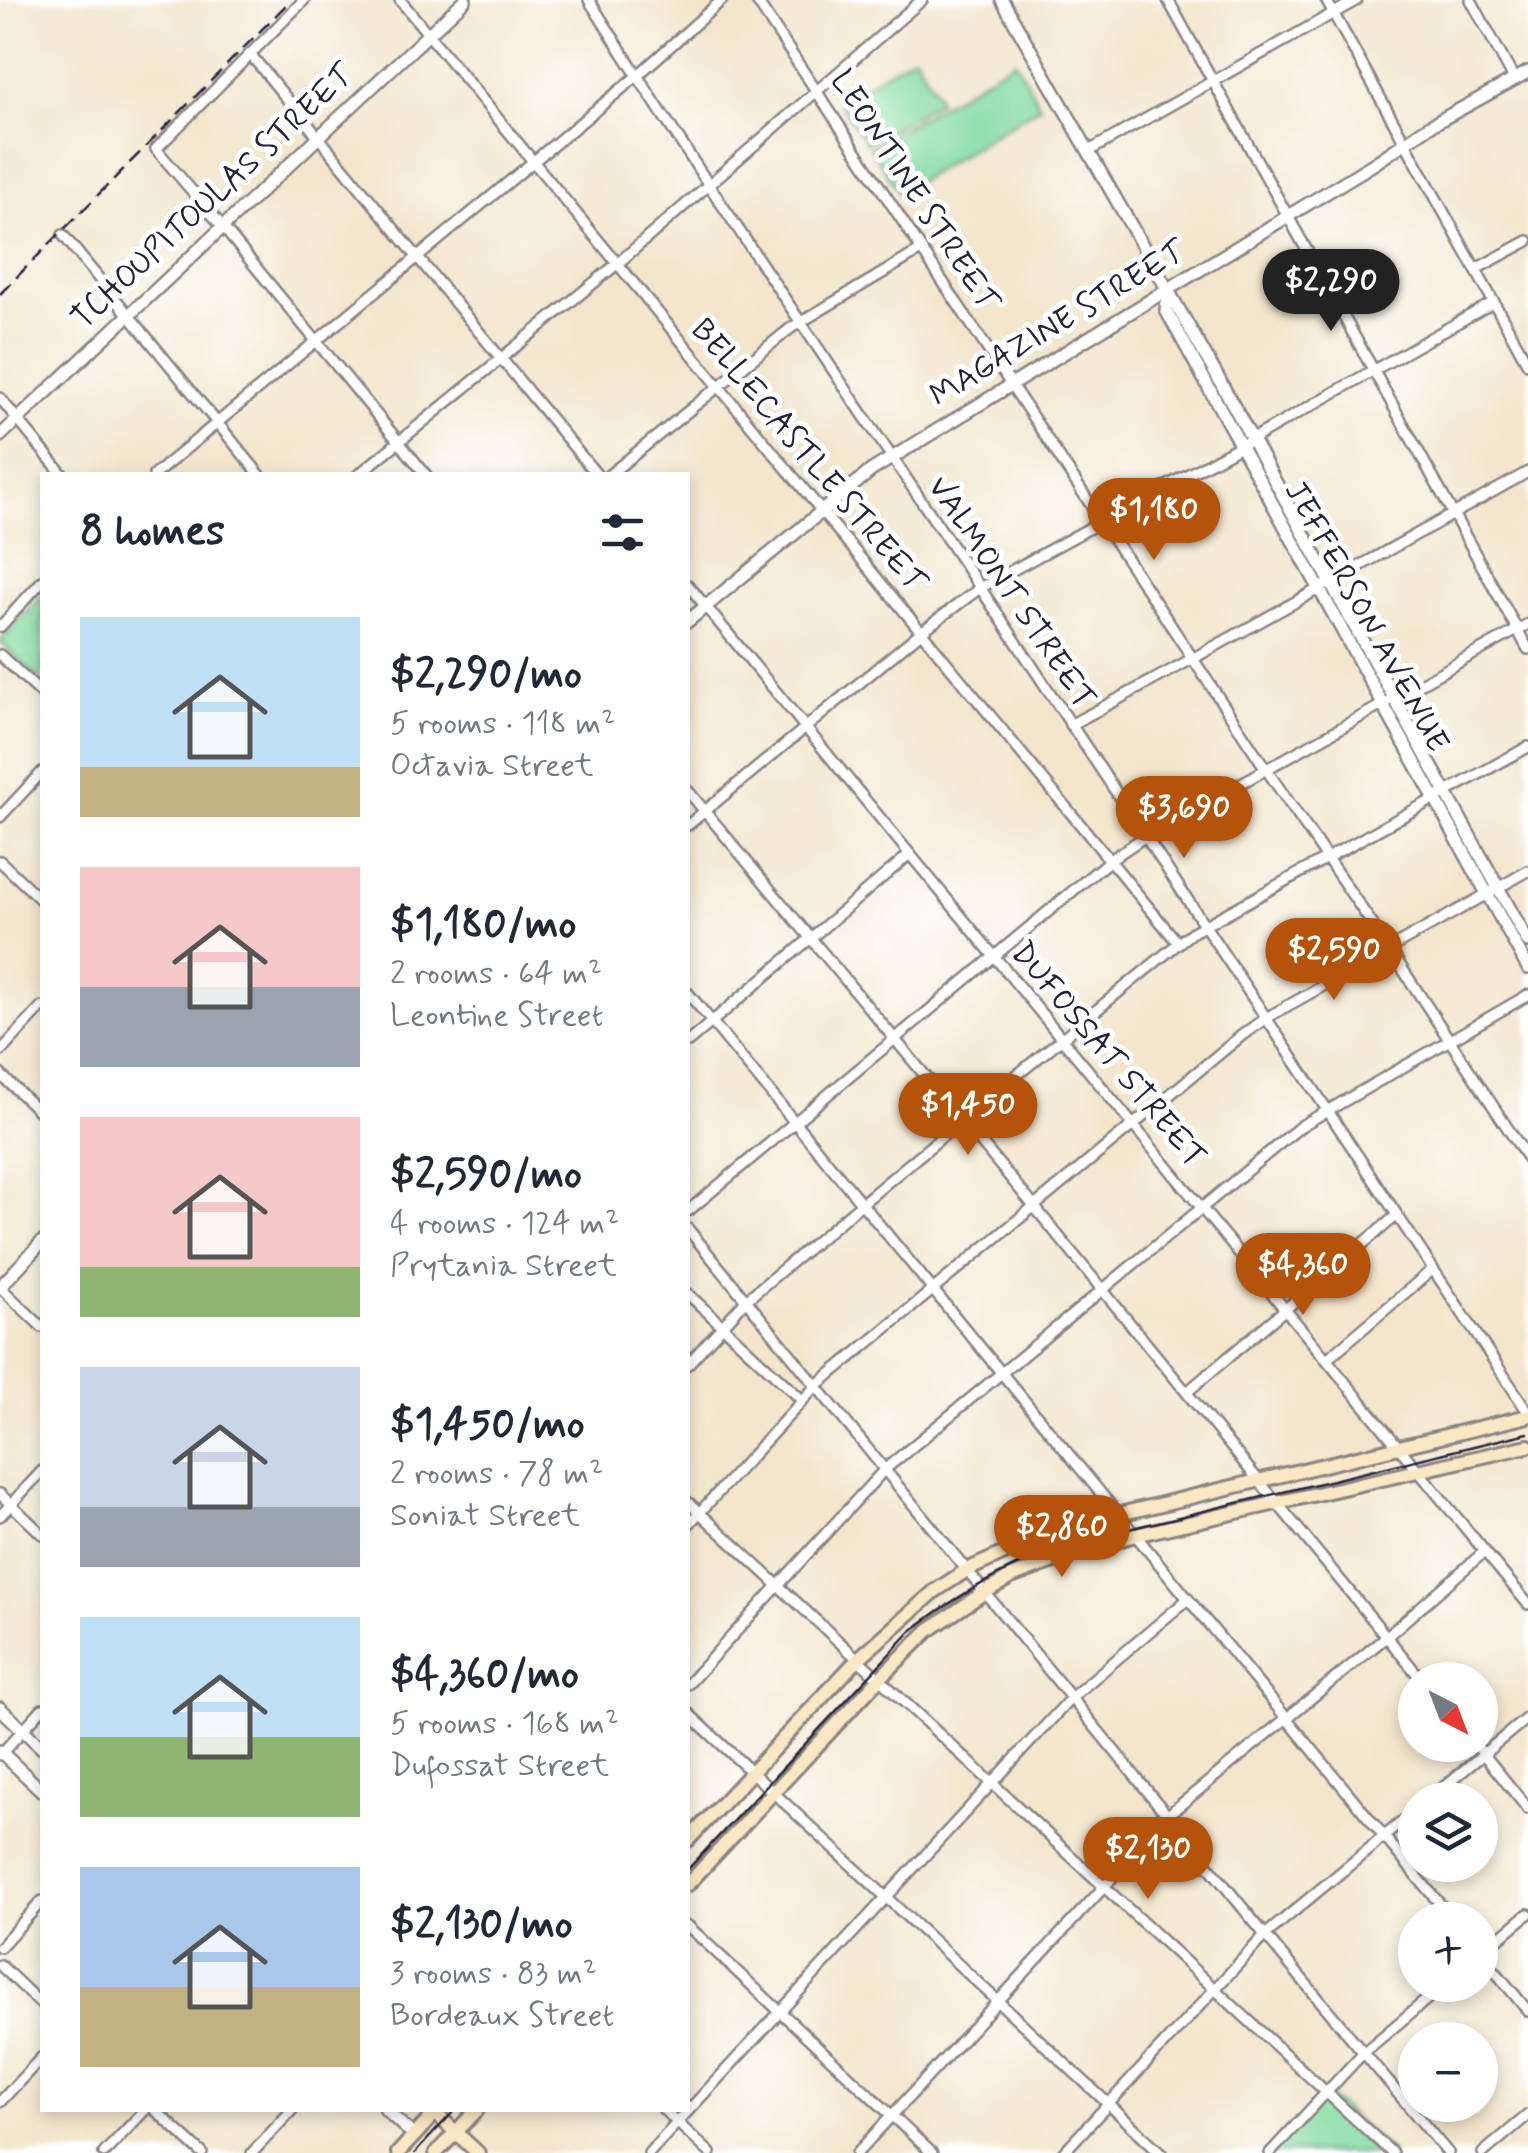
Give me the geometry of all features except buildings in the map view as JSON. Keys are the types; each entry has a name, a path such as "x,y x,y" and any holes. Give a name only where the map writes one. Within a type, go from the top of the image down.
{"main road":[{"path":"690,1838 859,1658 935,1591 967,1570 1042,1536 1118,1514 1528,1414"},
{"path":"690,1882 880,1678 930,1630 1011,1577 1136,1535 1528,1446"},
{"path":"398,2153 434,2112"},
{"path":"436,2112 478,2153"},
{"path":"414,2136 435,2153 475,2112"}],"street":[{"path":"304,0 156,149 423,472"},
{"name":"BELLECASTLE STREET","path":"400,0 1178,943"},
{"name":"TCHOUPITOULAS STREET","path":"0,436 465,0"},
{"name":"VALMONT STREET","path":"589,0 1528,1414"},
{"path":"158,472 638,76 722,0"},
{"name":"LEONTINE STREET","path":"756,0 1266,769 1525,1144 1528,1159"},
{"path":"362,472 617,264 922,0"},
{"name":"JEFFERSON AVENUE","path":"1002,0 1168,290 1166,310 1333,583 1446,793 1528,968"},
{"path":"1168,0 1528,649"},
{"path":"1326,0 1528,364"},
{"path":"1089,151 1356,0"},
{"path":"1471,0 1514,79"},
{"path":"250,54 595,472"},
{"name":"MAGAZINE STREET","path":"690,619 890,458 1404,143 1528,72"},
{"path":"64,235 258,472"},
{"path":"1476,270 1528,241"},
{"path":"614,472 800,321 922,250"},
{"path":"690,823 921,632 980,588 1494,302"},
{"path":"0,398 60,472"},
{"name":"JEFFERSON AVENUE","path":"1246,443 1320,590 1434,800 1528,942"},
{"path":"1070,725 1528,472"},
{"path":"0,628 40,583"},
{"name":"DUFOSSAT STREET","path":"690,587 1528,1604"},
{"path":"690,1209 1110,860 1144,837 1528,624"},
{"path":"0,655 40,692"},
{"path":"690,1362 746,1300 1178,943 1205,924 1528,748"},
{"path":"0,817 40,774"},
{"path":"690,793 1407,1662"},
{"path":"690,1040 910,854"},
{"path":"0,861 40,899"},
{"path":"690,1523 816,1386 1240,1036 1528,872"},
{"path":"690,994 1438,1902"},
{"path":"690,1682 884,1470 1301,1126 1528,995"},
{"path":"0,1052 40,1008"},
{"path":"0,1074 40,1112"},
{"path":"1186,1392 1396,1216"},
{"path":"690,1231 1448,2153"},
{"path":"40,1244 0,1287 40,1325"},
{"path":"1326,1359 1432,1270"},
{"path":"690,1296 802,1400"},
{"path":"0,1516 40,1472"},
{"path":"0,1494 40,1532"},
{"path":"690,1504 1392,2153"},
{"path":"857,2153 1168,1816 1484,1552"},
{"path":"690,2109 1072,1697 1188,1599"},
{"path":"0,1708 40,1746"},
{"path":"40,1711 1,1753 40,1788"},
{"path":"690,1715 1161,2153"},
{"path":"1498,1742 1528,1717"},
{"path":"1450,1782 1473,1762"},
{"path":"1490,1762 1528,1808"},
{"path":"1063,2153 1265,1935 1398,1825"},
{"path":"0,1946 40,1903"},
{"path":"1498,1939 1528,1914"},
{"path":"690,1928 932,2153"},
{"path":"0,1965 40,2003"},
{"path":"1498,1975 1528,2010"},
{"path":"1270,2153 1364,2053 1424,2002"},
{"path":"0,2102 40,2059"},
{"path":"104,2153 143,2112"},
{"path":"158,2112 202,2153"},
{"path":"252,2153 290,2112"},
{"path":"388,2112 414,2136"},
{"path":"666,2112 710,2153"},
{"path":"649,2153 687,2112"},
{"path":"1482,2153 1528,2115"}],"green space":[{"path":"914,55 938,101 867,144 838,102"},
{"path":"1015,60 1040,106 899,193 870,148"},
{"path":"40,597 40,680 0,642"},
{"path":"1326,2094 1392,2153 1270,2153"}],"tram line":[{"path":"690,1867 911,1631 991,1578 1079,1541 1528,1433"},
{"path":"415,2153 453,2112"}],"railway":[{"path":"0,294 291,0"}]}
